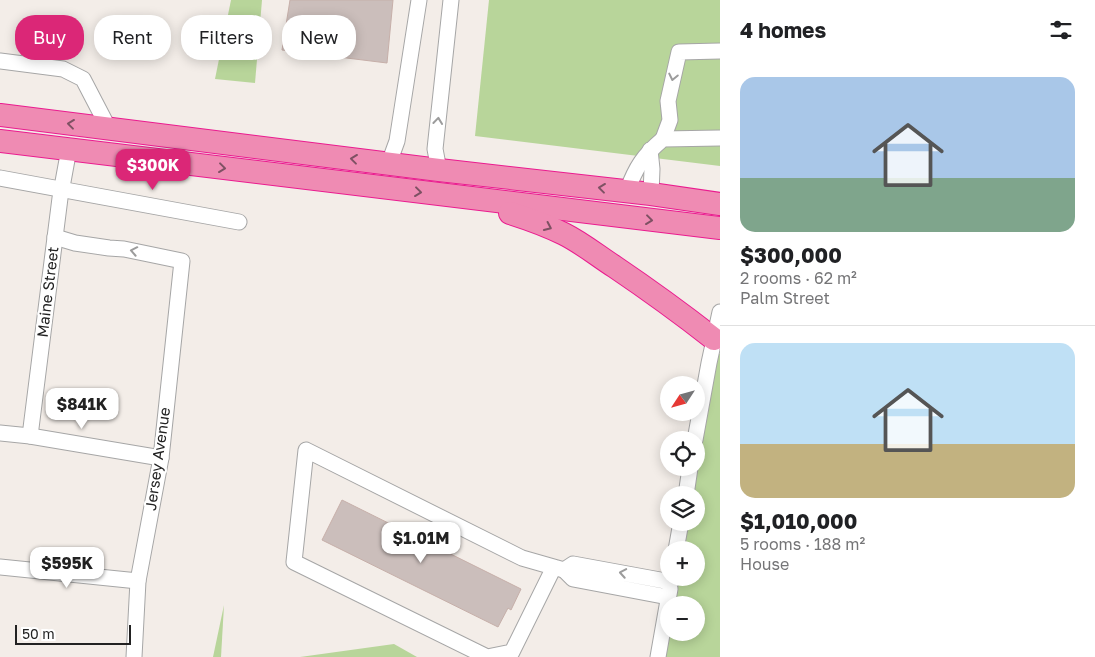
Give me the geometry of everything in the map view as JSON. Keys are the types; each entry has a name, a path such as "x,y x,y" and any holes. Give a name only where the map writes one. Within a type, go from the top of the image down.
{"highway":[{"path":"0,115 720,204"},
{"path":"0,141 720,228"},
{"path":"469,198 541,223 566,235 683,315 718,327"}],"street":[{"path":"389,163 397,142 419,0"},
{"path":"439,170 435,149 450,0"},
{"path":"627,191 640,162 663,139 670,120 668,101 679,52 720,51"},
{"path":"0,61 63,69 83,79 109,129"},
{"path":"663,139 720,138"},
{"name":"Maine Street","path":"30,436 60,198 69,149"},
{"path":"650,150 652,169 651,194"},
{"path":"0,178 239,222"},
{"name":"Jersey Avenue","path":"55,237 75,243 124,249 182,261 160,458 138,581 134,657"},
{"path":"697,431 709,363 718,327"},
{"path":"0,433 30,436 160,458"},
{"path":"660,578 573,564 559,569 512,652 487,657 294,562 306,450 522,558 559,569 573,579 663,596"},
{"path":"0,567 138,581"},
{"path":"658,657 661,641"}],"green space":[{"path":"231,0 262,0 261,15 228,15"},
{"path":"489,0 720,0 720,166 475,136"},
{"path":"219,60 257,60 255,83 215,79"},
{"path":"714,352 720,354 720,657 660,657 666,641 705,641 705,596 671,596 673,586 705,586 705,541 680,541 682,531 705,531 705,486 691,486 694,476 705,476 705,431 699,431 701,421 705,421 705,401"},
{"path":"224,605 221,657 213,657"},
{"path":"394,644 417,657 300,657"}],"building":[{"path":"290,0 393,0 387,63 356,59 356,15 288,15"},
{"path":"342,500 521,589 511,610 508,608 498,627 322,540"}]}
